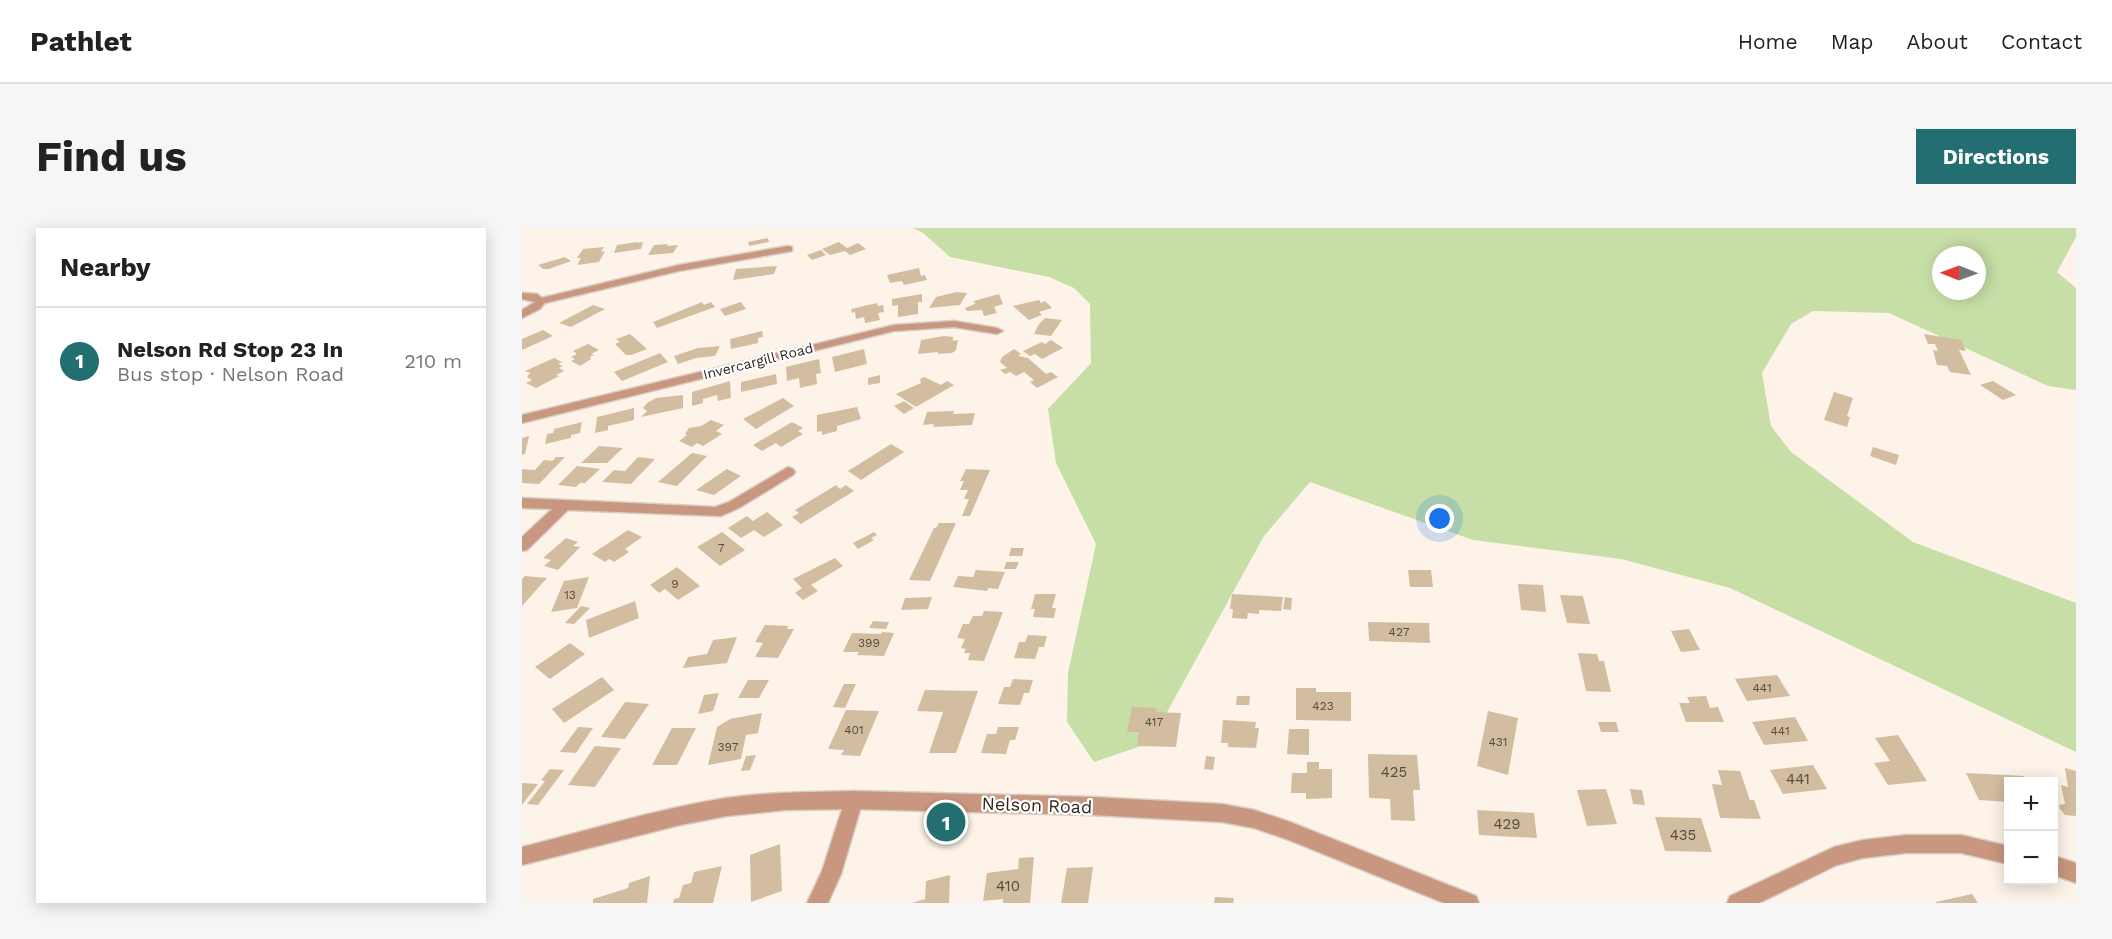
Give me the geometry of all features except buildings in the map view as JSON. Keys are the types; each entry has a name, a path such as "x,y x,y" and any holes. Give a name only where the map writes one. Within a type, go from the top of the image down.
{"street":[{"path":"522,315 536,307 541,301 679,268 788,249"},
{"path":"522,296 533,296 541,301"},
{"name":"Invercargill Road","path":"522,419 894,328 945,324 997,331"},
{"path":"522,503 716,512 734,505 788,472"},
{"path":"522,546 564,506"},
{"path":"818,903 831,874 854,800"},
{"name":"Nelson Road","path":"522,856 680,816 727,807 785,801 854,800 1082,806 1222,813 1254,819 1290,831 1469,903"},
{"path":"1737,903 1834,856 1863,849 1906,844 1961,844 2004,854"},
{"path":"2058,867 2076,873"}],"green space":[{"path":"913,228 2076,228 2076,237 2057,272 2076,288 2076,390 2048,386 1889,313 1813,311 1791,324 1762,373 1771,426 1791,452 1913,542 2076,603 2076,752 1730,588 1621,559 1473,540 1310,482 1264,536 1150,743 1094,762 1067,722 1068,673 1096,544 1056,463 1048,409 1091,363 1090,304 1074,288 1049,277 950,257 923,233"}],"place":[{"name":"Nelson Rd Stop 23 In","path":"946,822"}]}
